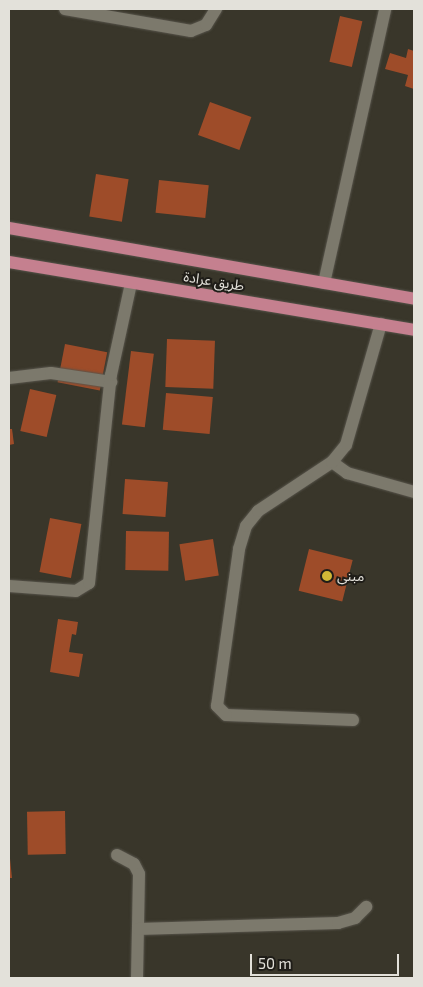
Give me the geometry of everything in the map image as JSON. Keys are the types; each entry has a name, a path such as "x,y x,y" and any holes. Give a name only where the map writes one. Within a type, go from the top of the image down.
{"main road":[{"path":"9,228 414,299"},
{"name":"طريق عرادة","path":"9,262 414,330"}],"street":[{"path":"65,9 191,30 206,25 216,9"},
{"path":"324,284 386,9"},
{"path":"9,586 76,591 89,583 111,382 131,283"},
{"path":"354,720 226,715 217,706 240,549 246,526 258,511 332,462 346,446 381,324"},
{"path":"9,378 51,373 111,382"},
{"path":"332,462 347,473 414,492"},
{"path":"117,854 134,864 139,874 137,978"},
{"path":"138,929 338,923 355,918 366,907"}],"building":[{"path":"340,16 362,21 352,67 329,62"},
{"path":"408,49 414,51 414,89 405,86 408,75 385,69 390,53 406,58"},
{"path":"210,102 251,117 239,150 198,135"},
{"path":"96,174 129,179 122,222 89,216"},
{"path":"159,180 209,185 205,218 156,213"},
{"path":"167,339 215,341 213,389 165,387"},
{"path":"65,344 107,352 100,390 58,382"},
{"path":"131,351 154,354 145,427 122,424"},
{"path":"30,389 56,395 47,437 20,431"},
{"path":"166,393 213,397 210,434 163,430"},
{"path":"9,429 12,429 14,444 9,445"},
{"path":"125,479 168,482 165,517 123,514"},
{"path":"50,518 81,524 71,578 40,572"},
{"path":"126,531 169,532 168,571 125,570"},
{"path":"213,539 219,576 185,581 179,544"},
{"name":"مبنى","path":"309,549 353,560 342,602 299,591"},
{"path":"58,619 78,622 76,635 72,634 69,652 83,654 79,677 50,672"},
{"path":"65,811 66,854 28,855 27,812"},
{"path":"9,849 12,878 9,878"}],"place":[{"name":"مبنى","path":"327,576"}]}
